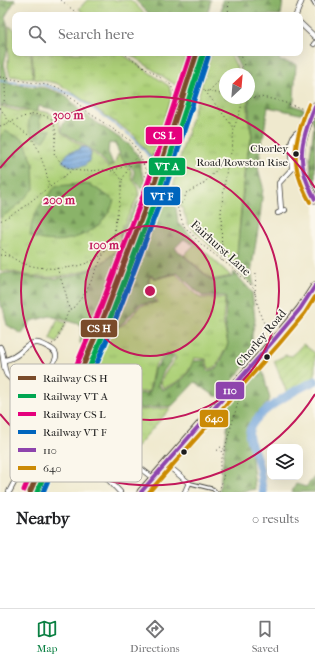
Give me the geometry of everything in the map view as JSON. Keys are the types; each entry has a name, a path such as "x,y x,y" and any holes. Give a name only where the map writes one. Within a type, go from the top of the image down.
{"main road":[{"path":"314,109 304,133 300,151 301,170 315,199"},
{"name":"Chorley Road","path":"141,492 274,340 300,308 315,286"}],"street":[{"path":"297,12 302,0"},
{"path":"303,26 315,37"},
{"path":"281,211 279,183 292,169 292,139 294,134 298,132 304,133"},
{"path":"5,360 15,358 28,346 34,343 51,346 56,353 56,361 53,364"},
{"path":"0,346 5,360 5,371 10,378"},
{"path":"166,464 189,483 185,492"},
{"path":"142,470 153,478"},
{"path":"9,492 14,482"},
{"path":"111,482 120,492"}],"lane":[{"path":"312,0 315,5"},
{"path":"189,483 213,489 216,492"}],"path":[{"path":"61,0 75,12"},
{"path":"228,12 229,0"},
{"path":"128,56 170,84 175,93 172,105 146,171"},
{"path":"241,56 245,65 241,68"},
{"name":"Fairhurst Lane","path":"0,78 58,87 89,113 131,141 139,153 146,171 145,175 148,184 164,192 178,206 184,226 202,245 235,270 254,289 265,329 274,340"},
{"path":"7,79 5,85 7,96 0,108 8,120 31,137 37,147 46,171 49,187"},
{"path":"208,91 219,81"},
{"path":"175,93 182,91 184,83 195,87 192,95 197,96 199,89 219,94"},
{"path":"204,91 234,128"},
{"path":"255,97 278,100 314,109"},
{"path":"222,261 221,211 227,164 232,151 234,128 239,104"},
{"path":"0,126 34,114 40,114 53,120 56,133 54,154 61,164 72,170 112,171 124,168 132,163"},
{"path":"69,310 74,307 86,292 106,250 113,239 122,181 139,153"},
{"path":"178,206 184,201 188,192 204,184 229,157"},
{"path":"0,221 21,209 72,170"},
{"path":"112,171 120,176 122,181"},
{"path":"0,247 10,256 31,266 57,268 85,264 106,250"},
{"path":"0,255 10,256"},
{"path":"51,346 56,342 59,336 69,310 66,294 57,268"},
{"path":"255,294 256,271"},
{"path":"216,492 220,490 224,476 220,474 220,465 239,399 233,387"},
{"path":"220,447 224,449"},
{"path":"217,450 224,452"}],"green space":[{"path":"0,0 15,0 5,17 7,23 8,46 4,64 9,84 46,88 64,94 80,111 131,146 140,159 140,167 147,185 144,191 134,180 134,170 122,159 115,144 109,143 108,152 113,164 109,167 94,151 62,132 62,126 66,120 56,110 39,106 36,112 0,105"},
{"path":"87,0 131,0 143,12 82,12 79,9"},
{"path":"135,0 211,0 208,12 147,12"},
{"path":"222,0 283,0 281,12 221,12"},
{"path":"9,26 12,28 12,56 31,56 33,79 10,76 8,67"},
{"path":"32,56 125,56 169,86 172,96 152,158 134,135 67,89 56,83 34,79"},
{"path":"132,56 188,56 180,88"},
{"path":"210,56 231,56 237,68 219,68 219,104 248,104 248,117 252,136 245,163 236,265 218,253 188,224 183,210 172,192 181,154"},
{"path":"234,56 278,56 280,61 296,64 294,100 292,105 306,110 300,114 268,107 258,168 263,187 260,218 251,272 254,286 238,271 236,265 246,162 252,136 249,117 249,104 255,104 255,68 240,68"},
{"path":"0,106 19,111 40,111 52,114 57,118 60,124 61,132 97,156 108,168 115,163 118,154 131,170 132,179 137,186 139,195 119,234 122,241 106,260 95,267 82,272 54,277 30,276 0,271"},
{"path":"315,112 315,186 311,174 310,157 314,127 312,118"},
{"path":"31,115 41,116 39,119 41,126 45,130 51,130 44,141 39,140 30,131 29,119"},
{"path":"5,131 24,140 33,163 34,189 15,208 0,218 0,137"},
{"path":"81,184 91,185 114,200 109,212 101,222 80,236 68,240 42,240 30,236 33,220 38,208 56,186"},
{"path":"166,196 176,208 178,222 196,241 192,244 184,239 175,248 212,281 232,277 234,272 252,292 255,320 252,335 252,357 220,396 215,396 195,382 172,406 142,408 142,394 150,392 154,369 166,355 171,354 174,357 163,372 159,384 162,390 182,380 189,372 194,361 205,360 208,371 218,368 228,344 225,323 226,296 202,296 177,273 156,278 151,275 148,286 156,302 140,304 125,321 114,329 111,327 159,202"},
{"path":"140,201 143,205 93,336 81,353 83,345 80,343 82,325 50,316 31,321 22,334 7,325 3,308 0,306 0,274 13,273 30,277 56,278 82,273 94,268 105,261 123,242 120,235 138,202"},
{"path":"196,243 231,276 212,280 184,255"},
{"path":"176,274 200,298 225,298 223,321 228,344 216,367 209,369 206,359 194,358 189,370 183,378 163,388 161,383 165,373 176,358 173,354 166,353 154,366 149,391 142,392 142,364 93,364 108,328 113,330 127,322 140,306 158,302 152,292 149,280 150,276 156,279"},
{"path":"57,320 66,323 57,343 50,339"},
{"path":"303,344 315,353 315,378 287,393 274,361 286,355 292,356"},
{"path":"260,361 270,399 257,416 250,439 255,489 238,492 219,492 229,414 224,406"},
{"path":"171,408 142,440 142,410"},
{"path":"315,476 315,492 292,492 296,484 306,487"}],"water":[{"path":"81,147 87,147 91,152 90,158 85,165 76,167 62,161 69,152 78,150"}],"waterway":[{"path":"0,81 45,85 74,95 134,138 152,160"},
{"path":"263,492 260,471 249,436 251,428 256,420 275,403 315,381"}],"transit line":[{"path":"77,364 101,307 148,183 190,56"},
{"path":"84,364 107,309 154,185 196,56"},
{"path":"91,364 113,311 160,187 203,56"},
{"path":"97,364 118,313 165,189 208,57"},
{"name":"640","path":"309,104 299,130 296,165 303,189 310,202"},
{"name":"110","path":"315,106 306,131 302,152 304,174 315,199"},
{"name":"110","path":"141,492 274,340 300,309 315,286"},
{"name":"640","path":"149,492 279,344 305,313 315,297"},
{"path":"24,490 27,482"},
{"path":"30,492 34,482"},
{"path":"37,492 41,482"},
{"path":"43,492 47,482"}],"place":[{"name":"Chorley Road/Rowston Rise","path":"296,154"}]}
